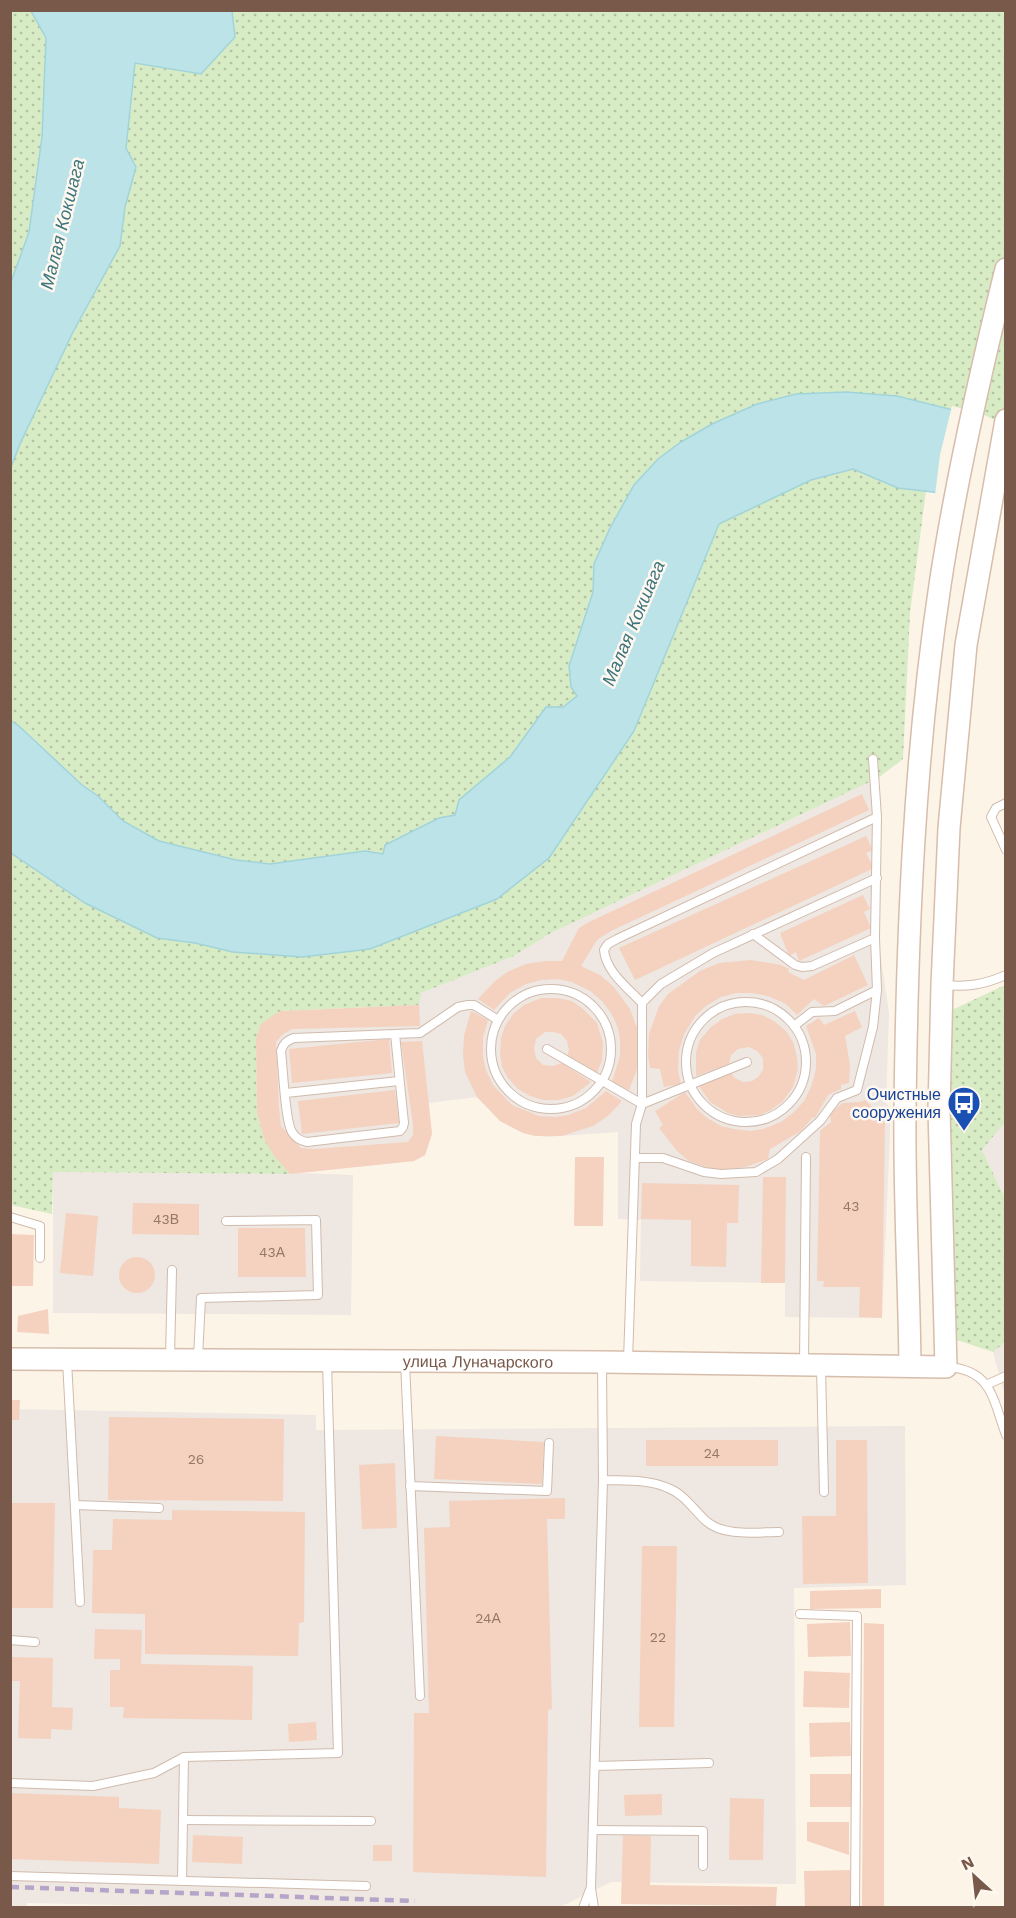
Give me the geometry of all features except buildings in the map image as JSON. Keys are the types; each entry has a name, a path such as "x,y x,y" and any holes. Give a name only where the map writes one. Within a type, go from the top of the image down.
{"main road":[{"path":"910,1366 905,1113 908,986 919,776 942,575 970,423 1005,270"},
{"path":"946,1367 939,1110 949,828 964,667 975,588 1005,420"},
{"name":"улица Луначарского","path":"10,1359 602,1362 946,1367"}],"lane":[{"path":"635,1158 663,1158 704,1172 721,1174 756,1172 778,1160 820,1121 837,1098 857,1090 873,1027 877,990 875,938 877,817 873,759"},
{"path":"1005,803 996,808 991,817 1005,850"},
{"path":"628,1363 636,1125 642,1104 642,1002 616,975 608,964 604,950 608,944 877,817"},
{"path":"642,1002 661,984 713,953 877,878"},
{"path":"753,934 795,965 802,967 812,966 875,938"},
{"path":"942,985 969,987 1005,975"},
{"path":"541,989 559,989 576,994 591,1004 603,1018 610,1035 611,1053 602,1081 585,1099 569,1107 551,1110 534,1107 517,1100 504,1088 495,1072 490,1054 491,1037 498,1020 509,1005 524,995 541,989"},
{"path":"794,1026 813,1012 834,1011 877,990"},
{"path":"736,1002 754,1002 772,1007 787,1017 798,1031 805,1048 807,1066 803,1083 794,1099 781,1112 765,1120 747,1122 729,1120 713,1112 699,1100 690,1085 686,1067 687,1049 693,1032 704,1018 719,1008 736,1002"},
{"path":"394,1034 404,1127 395,1133 302,1141 291,1131 281,1051 287,1041 294,1038 394,1034 420,1033 458,1007 468,1005 474,1005 498,1020"},
{"path":"547,1049 642,1104"},
{"path":"642,1104 747,1062"},
{"path":"286,1093 399,1081"},
{"path":"806,1157 813,1365 824,1492"},
{"path":"10,1217 40,1226 40,1258"},
{"path":"198,1360 201,1298 318,1294 316,1220 226,1221"},
{"path":"170,1360 172,1270"},
{"path":"67,1359 80,1602"},
{"path":"10,1783 93,1786 154,1773 183,1757 338,1753 327,1360"},
{"path":"405,1361 420,1696"},
{"path":"594,1908 591,1887 603,1480 602,1362"},
{"path":"946,1367 971,1371 986,1385 1005,1435"},
{"path":"986,1385 1005,1376"},
{"path":"411,1485 547,1491 549,1443"},
{"path":"603,1480 643,1482 666,1487 681,1494 709,1523 721,1529 740,1532 779,1532"},
{"path":"75,1505 159,1508"},
{"path":"800,1614 857,1616 855,1908"},
{"path":"10,1640 35,1642"},
{"path":"182,1881 183,1757"},
{"path":"595,1766 710,1762"},
{"path":"183,1820 371,1821"},
{"path":"593,1830 703,1831 703,1866"},
{"path":"10,1876 366,1886"},
{"path":"583,1908 591,1887"}],"shaded area":[{"path":"878,778 879,946 889,1013 886,1103 891,1108 882,1318 785,1317 785,1283 640,1281 641,1220 618,1219 618,1132 546,1137 523,1133 500,1121 477,1097 429,1103 432,1134 425,1155 414,1161 297,1173 353,1175 351,1315 53,1313 53,1172 289,1174 265,1141 257,1113 256,1038 421,993 514,956 551,933"},
{"path":"1005,1122 1005,1199 982,1150"},
{"path":"1005,1342 1005,1395 993,1352"},
{"path":"11,1409 316,1415 316,1430 905,1426 906,1585 794,1588 796,1884 611,1882 558,1908 263,1908 27,1903 27,1907 11,1908"}],"green space":[{"path":"11,11 31,11 46,38 42,137 29,232 11,282"},
{"path":"232,11 1005,11 1005,429 897,396 846,392 796,394 634,485 610,528 594,564 593,592 569,666 577,696 563,707 546,707 510,757 459,800 455,815 439,818 385,845 384,855 365,851 270,864 236,860 159,841 123,821 98,796 82,785 11,720 10,467 73,332 120,246 125,207 136,167 126,148 135,63 235,37"},
{"path":"853,469 898,488 926,491 910,613 903,759 878,778 551,933 514,956 421,993 419,1005 280,1011 256,1038 257,1113 265,1141 290,1174 53,1172 52,1214 11,1205 10,853 85,903 157,938 302,957 370,949 497,899 549,858 634,731 719,524 811,480"},
{"path":"1005,985 1005,1122 982,1150 1005,1199 1005,1342 993,1352 957,1340 950,1173 952,1010"}],"water":[{"name":"Малая Кокшага","path":"31,11 232,11 235,37 201,74 135,63 126,148 136,167 125,207 120,246 73,332 11,467 11,282 29,232 42,137 46,38"},
{"name":"Малая Кокшага","path":"846,392 897,396 981,417 949,494 898,488 853,469 811,480 719,524 634,731 549,858 497,899 370,949 302,957 233,952 195,943 157,938 85,903 11,853 10,720 82,785 98,796 123,821 159,841 236,860 270,864 365,851 383,854 385,845 439,818 455,815 459,800 510,757 546,707 563,707 577,696 571,687 569,666 593,592 594,564 610,528 634,485 658,459 712,424 757,404 796,394"}],"pier":[{"path":"952,406 982,414 1006,425 1006,521 948,496 935,495 940,455"}],"railway":[{"path":"10,1887 415,1901"}],"place":[{"name":"Очистные сооружения","path":"964,1132"}]}
